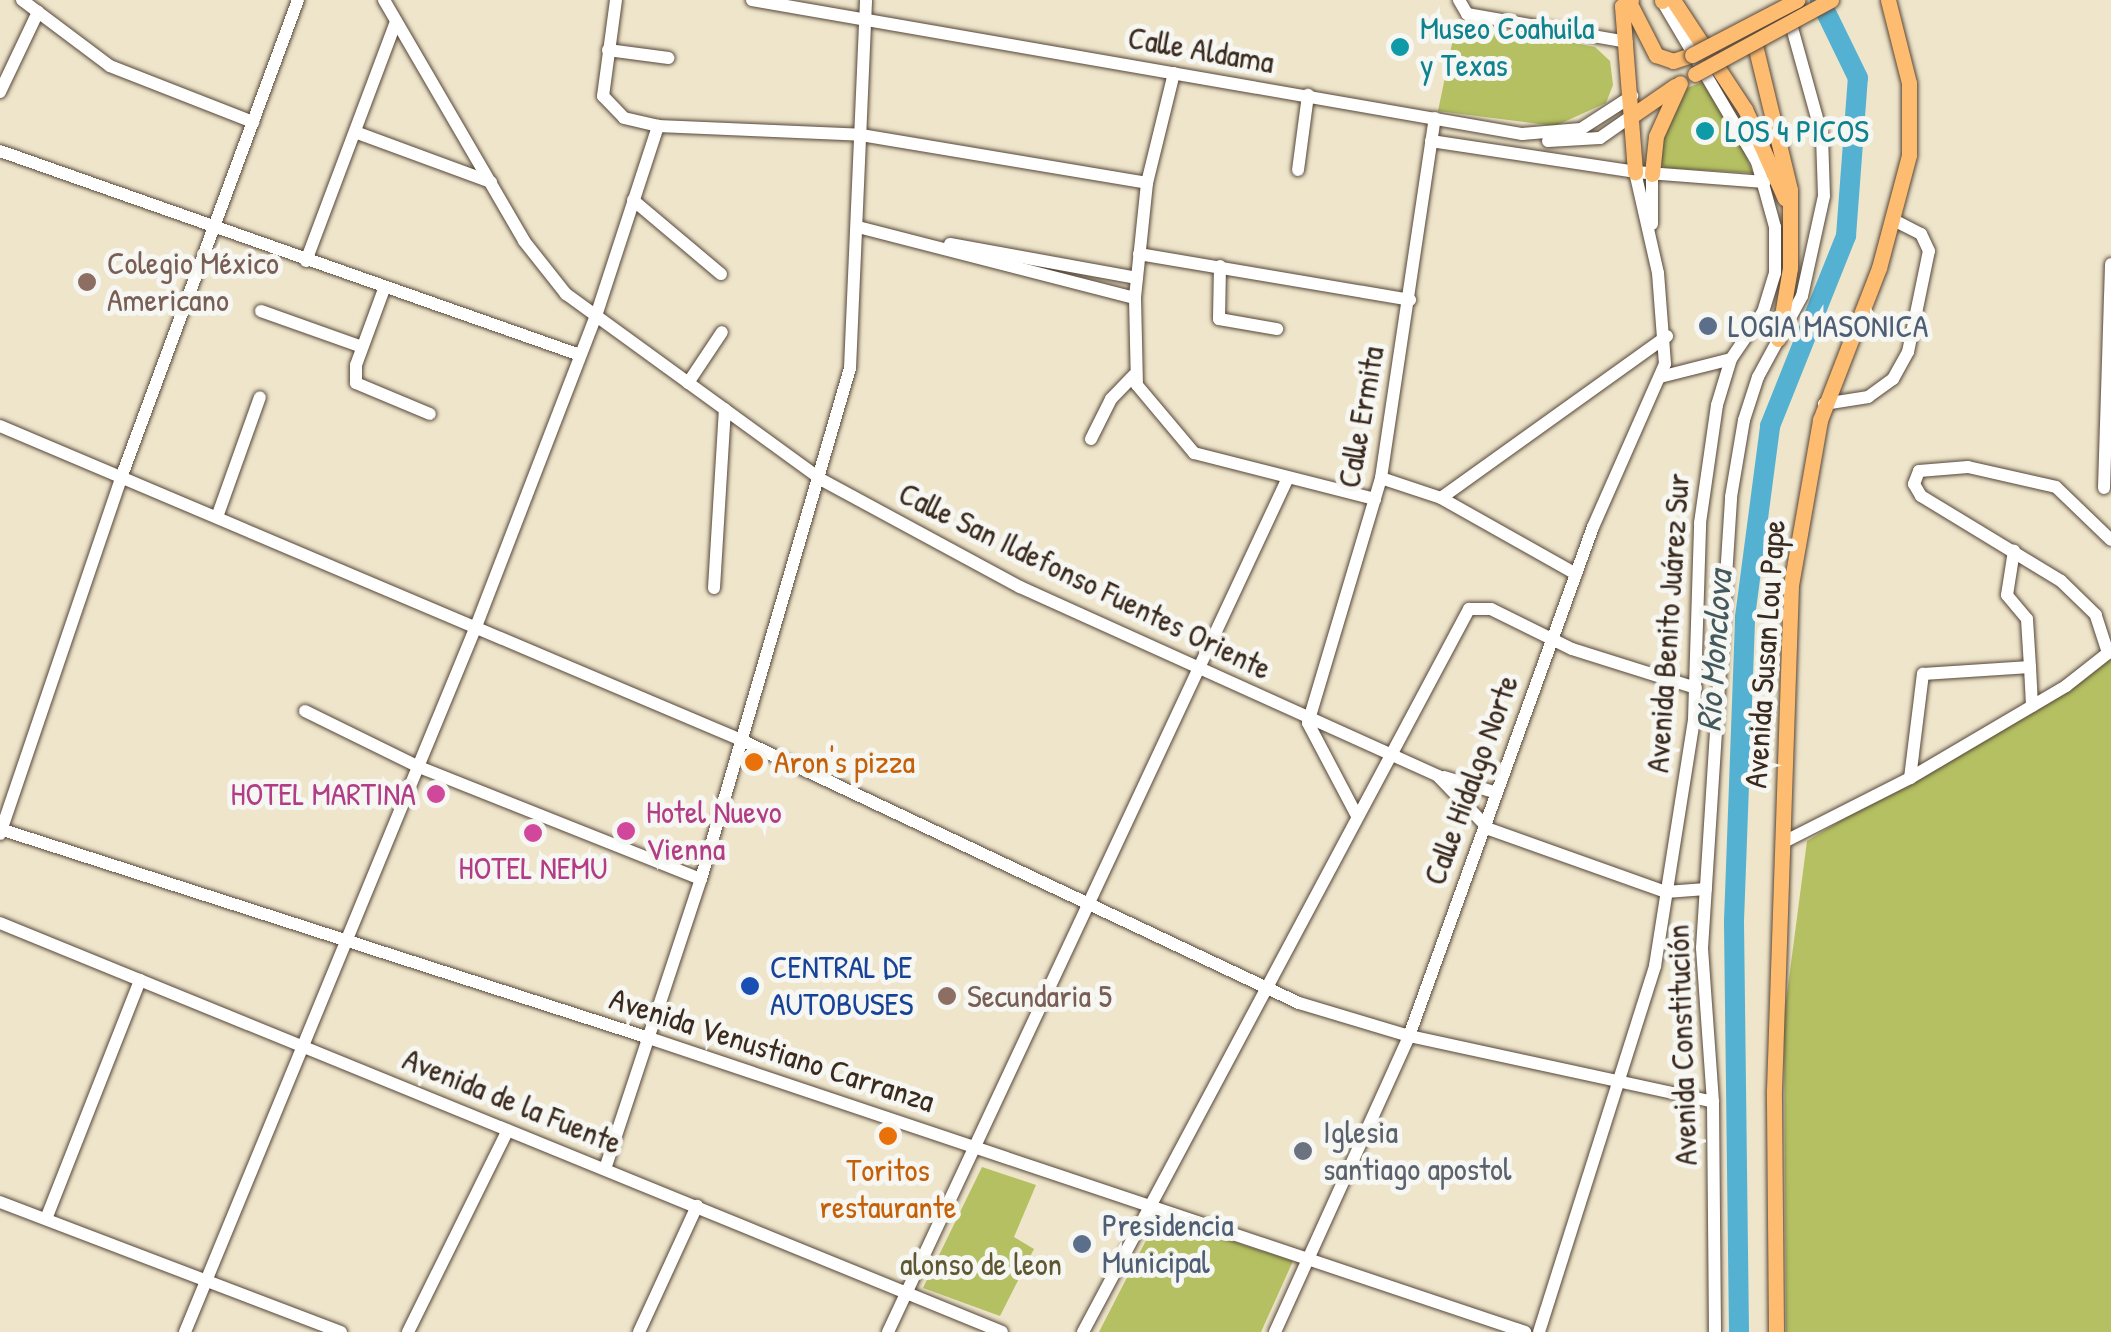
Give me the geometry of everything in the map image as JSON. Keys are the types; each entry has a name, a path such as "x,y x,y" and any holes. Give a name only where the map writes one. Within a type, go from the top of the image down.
{"main road":[{"path":"1673,0 1745,109 1792,216"},
{"path":"1625,2 1656,55 1673,61 1692,55 1797,0"},
{"path":"1633,115 1695,74 1755,45 1831,0"},
{"name":"Avenida Susan Lou Pape","path":"1776,1332 1782,844 1791,585 1824,404 1894,220 1911,127 1898,28 1888,0"},
{"path":"1898,28 1900,0"},
{"path":"1625,2 1633,115 1643,173"},
{"path":"1755,45 1792,216 1778,339"},
{"path":"1643,173 1680,83"}],"street":[{"path":"22,0 110,66 253,122"},
{"path":"0,830 122,478 298,0"},
{"name":"Calle San Ildefonso Fuentes Oriente","path":"384,0 548,274 596,316 822,480 1020,587 1198,670 1386,756 1494,792"},
{"path":"616,0 603,96 611,110 658,126 861,135 1147,183"},
{"name":"Calle Aldama","path":"752,0 1522,134 1581,129 1632,96"},
{"path":"605,1169 652,1038 822,480 856,325 866,0"},
{"path":"1459,0 1467,14 1626,42"},
{"name":"Avenida Benito Juárez Sur","path":"1538,1332 1624,1079 1655,966 1696,688 1700,523 1717,405 1731,359 1772,288 1775,227 1765,182 1726,101 1662,0"},
{"name":"Avenida Constitución","path":"1715,1332 1713,1102 1702,1003 1730,497 1744,420 1778,339 1802,296 1824,196 1813,94 1783,0"},
{"path":"0,92 38,12"},
{"path":"306,261 396,21"},
{"path":"608,50 668,58"},
{"path":"1174,73 1147,183 1135,298 1134,375 1189,450 1287,480 1375,499"},
{"path":"1298,170 1308,96"},
{"path":"1563,162 1633,115"},
{"name":"Calle Ermita","path":"1309,719 1380,478 1435,118"},
{"path":"184,1332 477,624 596,316 658,126"},
{"path":"355,132 492,182"},
{"path":"1522,134 1562,143 1600,138"},
{"path":"1431,141 1643,173 1765,182"},
{"path":"0,152 580,356"},
{"name":"Calle Hidalgo Norte","path":"1275,1332 1305,1255 1408,1036 1551,639 1660,377 1668,336 1643,173"},
{"path":"634,200 721,274"},
{"path":"1824,404 1868,397 1893,380 1908,352 1929,251 1920,234 1894,220"},
{"path":"858,227 1135,298"},
{"path":"933,244 1138,278"},
{"path":"1139,254 1410,300"},
{"path":"2104,488 2107,280 2111,264"},
{"path":"1220,266 1216,305 1220,320 1277,329"},
{"path":"384,289 355,376 362,390 430,414"},
{"path":"261,311 362,347"},
{"path":"688,383 722,332"},
{"path":"1441,498 1668,336"},
{"path":"1660,377 1731,359"},
{"path":"1091,439 1111,400 1134,375"},
{"path":"217,517 260,397"},
{"path":"714,588 724,410"},
{"path":"0,426 477,624 741,740 1092,901 1267,988 1408,1036 1624,1079 1713,1102"},
{"path":"1782,844 1910,778 2032,706 2103,661 2109,645 2096,615 2014,551 1920,496 1914,484 1919,470 1955,466 2052,485 2111,540"},
{"path":"1380,478 1441,498 1576,574"},
{"path":"888,1332 1287,480"},
{"path":"2014,551 2007,595 2027,619 2032,706"},
{"path":"1083,1332 1386,756 1469,610 1491,609 1551,639 1696,688"},
{"path":"1910,778 1923,674 2030,667"},
{"path":"304,711 419,767 701,879"},
{"path":"1309,719 1311,738 1356,814"},
{"name":"Calle San Ildefonso Fuentes Oriente","path":"1438,776 1483,824 1666,892 1706,889"},
{"name":"Avenida Venustiano Carranza","path":"0,830 652,1038 1525,1332"},
{"name":"Avenida de la Fuente","path":"0,923 1002,1332"},
{"path":"46,1218 140,980"},
{"path":"408,1332 508,1130"},
{"path":"0,1202 341,1332"},
{"path":"640,1332 697,1206"}],"green space":[{"path":"1457,20 1595,47 1610,61 1613,85 1606,103 1555,126 1438,111"},
{"path":"1705,81 1735,129 1753,173 1665,168 1659,161 1667,122 1684,89"},
{"path":"2111,657 2111,1332 1786,1332 1784,1017 1807,841"},
{"name":"alonso de leon","path":"982,1167 1036,1185 1014,1237 1034,1249 1000,1316 923,1288"},
{"path":"1158,1217 1293,1261 1261,1332 1099,1332"}],"waterway":[{"name":"Río Monclova","path":"1739,1332 1734,921 1745,617 1770,426 1846,236 1858,78 1820,0"}],"place":[{"name":"Museo Coahuila y Texas","path":"1400,47"},
{"name":"LOS 4 PICOS","path":"1705,131"},
{"name":"Colegio México Americano","path":"87,282"},
{"name":"LOGIA MASONICA","path":"1708,326"},
{"name":"Aron's pizza","path":"754,762"},
{"name":"HOTEL MARTINA","path":"436,794"},
{"name":"Hotel Nuevo Vienna","path":"626,831"},
{"name":"HOTEL NEMU","path":"533,833"},
{"name":"CENTRAL DE AUTOBUSES","path":"750,986"},
{"name":"Secundaria 5","path":"947,996"},
{"name":"Toritos restaurante","path":"888,1136"},
{"name":"Iglesia santiago apostol","path":"1303,1151"},
{"name":"Presidencia Municipal","path":"1082,1244"}]}
